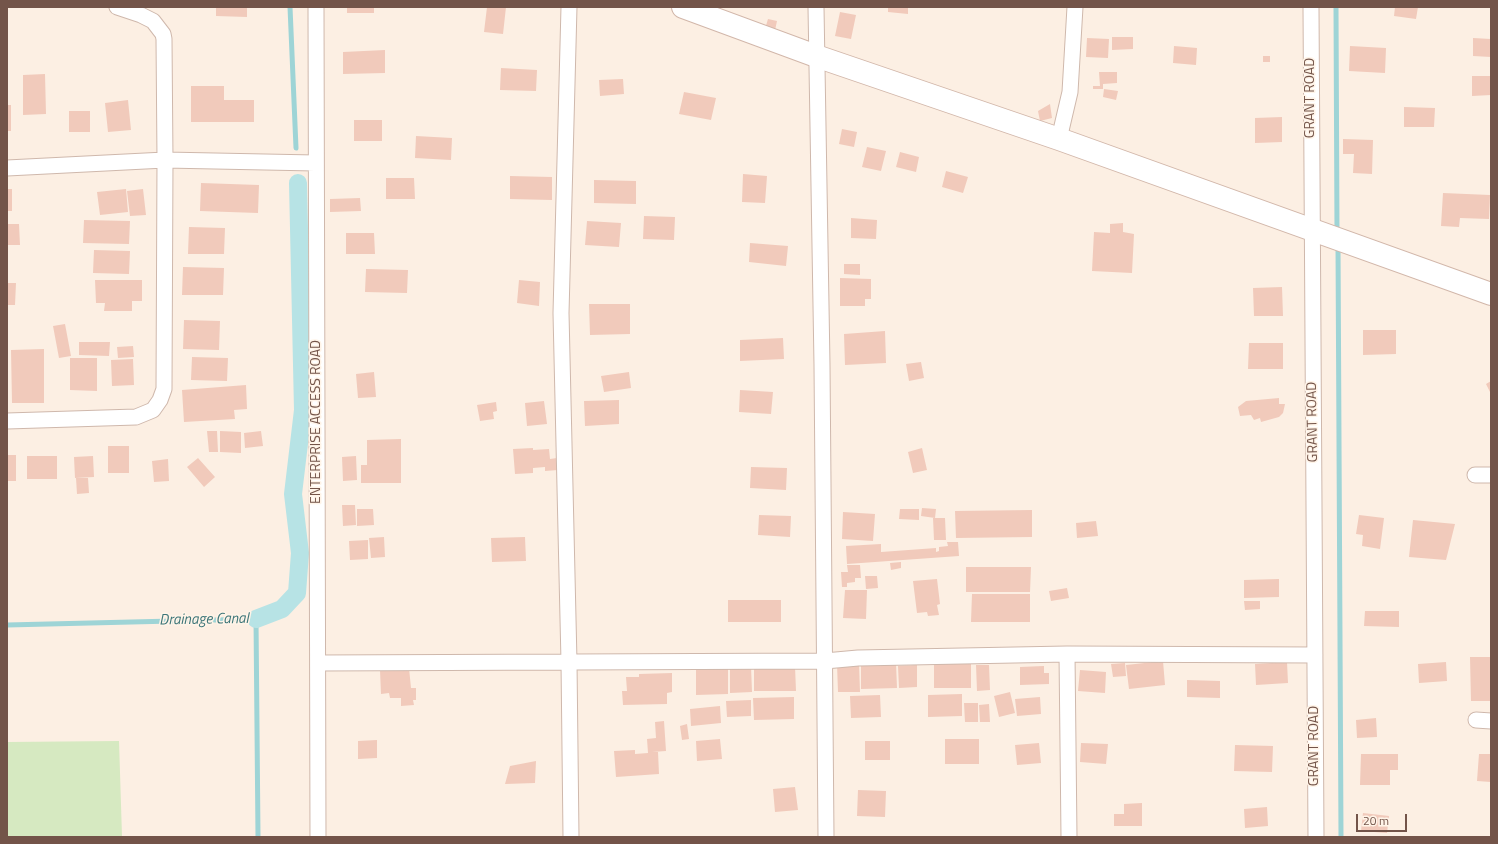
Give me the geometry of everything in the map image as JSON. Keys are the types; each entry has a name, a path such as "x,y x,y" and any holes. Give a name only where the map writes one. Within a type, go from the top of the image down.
{"main road":[{"path":"683,7 816,56 1059,139 1491,294"}],"street":[{"path":"7,421 131,418 148,413 152,410 160,400 164,389 164,39 160,30 152,20 117,7"},
{"name":"ENTERPRISE ACCESS ROAD","path":"316,7 315,163 318,837"},
{"path":"569,7 561,313 569,662 571,837"},
{"path":"816,7 822,365 826,837"},
{"path":"1059,139 1070,92 1075,7"},
{"name":"GRANT ROAD","path":"1310,7 1316,837"},
{"path":"7,168 165,160 315,163"},
{"path":"1475,474 1491,475"},
{"path":"318,663 825,661 858,658 1067,654 1315,655"},
{"path":"1067,654 1069,837"},
{"path":"1476,720 1491,720"}],"green space":[{"path":"119,741 122,837 7,837 7,742"}],"building":[{"path":"216,7 247,7 247,17 216,16"},
{"path":"347,7 374,7 374,13 347,13"},
{"path":"487,7 506,7 503,34 484,32"},
{"path":"888,7 908,7 908,14 888,12"},
{"path":"1395,7 1418,7 1416,19 1394,16"},
{"path":"840,12 856,15 851,39 835,36"},
{"path":"768,19 777,21 774,35 764,32"},
{"path":"1112,37 1133,37 1133,49 1112,50"},
{"path":"1087,38 1109,39 1108,58 1086,57"},
{"path":"1473,38 1491,39 1491,57 1473,56"},
{"path":"1174,46 1197,48 1196,65 1173,63"},
{"path":"1350,46 1386,48 1385,73 1349,71"},
{"path":"385,50 385,73 343,74 343,52"},
{"path":"1263,56 1270,56 1270,62 1263,62"},
{"path":"501,68 537,70 536,91 500,90"},
{"path":"1099,72 1117,72 1117,83 1103,84 1103,89 1093,89 1093,86 1100,86"},
{"path":"45,74 46,114 23,115 23,75"},
{"path":"1472,76 1491,76 1491,95 1472,96"},
{"path":"623,79 624,94 600,96 599,80"},
{"path":"191,86 224,86 224,100 254,100 254,122 191,122"},
{"path":"1104,89 1118,91 1116,100 1103,97"},
{"path":"684,92 716,98 711,120 679,114"},
{"path":"128,100 131,130 108,132 105,103"},
{"path":"1050,104 1052,118 1040,121 1038,111"},
{"path":"7,105 11,105 11,131 7,131"},
{"path":"1404,107 1435,108 1434,127 1404,127"},
{"path":"69,111 90,111 90,132 69,132"},
{"path":"1282,117 1282,142 1255,143 1255,118"},
{"path":"354,120 382,120 382,141 354,141"},
{"path":"842,129 857,132 854,147 839,144"},
{"path":"416,136 452,138 451,160 415,158"},
{"path":"1343,139 1373,140 1372,174 1353,173 1354,154 1343,154"},
{"path":"867,147 886,151 881,171 862,167"},
{"path":"900,152 919,157 916,172 896,167"},
{"path":"946,171 968,177 963,193 942,187"},
{"path":"743,174 767,176 765,203 742,202"},
{"path":"510,176 552,177 552,200 510,199"},
{"path":"386,178 414,178 415,199 386,199"},
{"path":"594,180 636,181 636,204 594,203"},
{"path":"201,183 259,185 258,213 200,211"},
{"path":"7,189 12,189 12,211 7,211"},
{"path":"126,189 128,212 100,215 97,192"},
{"path":"143,189 146,215 130,216 127,191"},
{"path":"1443,193 1490,195 1489,219 1460,218 1459,227 1441,226"},
{"path":"360,198 361,211 330,212 330,199"},
{"path":"644,216 675,217 674,240 643,239"},
{"path":"851,218 877,220 876,239 851,238"},
{"path":"84,220 130,221 129,244 83,243"},
{"path":"587,221 621,223 619,247 585,245"},
{"path":"1123,223 1123,232 1134,234 1132,273 1092,271 1094,232 1110,233 1110,224"},
{"path":"7,224 19,224 20,245 7,245"},
{"path":"189,227 225,228 224,254 188,254"},
{"path":"346,233 374,233 375,254 346,254"},
{"path":"750,243 788,246 786,266 749,262"},
{"path":"94,250 130,251 129,274 93,273"},
{"path":"844,264 860,264 860,275 844,274"},
{"path":"183,267 224,268 223,295 182,295"},
{"path":"366,269 408,270 407,293 365,292"},
{"path":"840,278 871,279 871,299 865,299 865,306 840,306"},
{"path":"95,280 142,280 142,301 132,301 132,311 104,311 105,303 96,303"},
{"path":"519,280 540,282 539,306 517,303"},
{"path":"7,283 16,283 15,305 7,305"},
{"path":"1282,287 1283,316 1254,316 1253,288"},
{"path":"589,304 630,304 630,334 590,335"},
{"path":"184,320 220,321 219,350 183,349"},
{"path":"65,324 71,356 59,358 53,326"},
{"path":"1363,330 1396,330 1396,354 1363,355"},
{"path":"885,331 886,363 845,365 844,334"},
{"path":"783,338 784,359 740,361 740,340"},
{"path":"79,342 110,342 109,356 79,355"},
{"path":"1249,343 1283,343 1283,369 1248,369"},
{"path":"133,346 134,357 118,358 117,347"},
{"path":"44,349 44,403 12,403 11,350"},
{"path":"192,357 228,358 227,381 191,380"},
{"path":"70,358 97,358 97,391 70,390"},
{"path":"133,359 134,385 112,386 111,360"},
{"path":"921,362 924,378 909,381 906,364"},
{"path":"374,372 376,397 358,398 356,374"},
{"path":"629,372 631,388 604,392 601,376"},
{"path":"1491,381 1491,394 1486,384"},
{"path":"246,385 247,409 234,410 235,419 184,422 182,390"},
{"path":"740,390 773,392 771,414 739,412"},
{"path":"1279,398 1279,404 1285,404 1283,413 1279,417 1261,422 1260,418 1254,420 1251,415 1240,416 1238,407 1246,401"},
{"path":"619,400 619,424 585,426 584,401"},
{"path":"544,401 547,424 527,426 525,403"},
{"path":"496,402 497,411 493,412 494,419 480,421 477,405"},
{"path":"207,431 217,431 218,452 209,452"},
{"path":"220,431 241,432 241,453 220,452"},
{"path":"261,431 263,446 245,448 244,433"},
{"path":"401,439 401,483 361,483 361,465 367,465 367,440"},
{"path":"108,446 129,446 129,473 108,473"},
{"path":"533,448 533,450 549,449 550,459 557,458 558,470 545,471 545,467 533,468 533,473 515,474 513,449"},
{"path":"922,448 927,470 913,473 908,452"},
{"path":"7,455 16,455 16,481 7,481"},
{"path":"27,456 57,456 57,479 27,479"},
{"path":"93,456 94,477 75,478 74,457"},
{"path":"356,456 357,480 343,481 342,457"},
{"path":"198,458 215,477 204,487 187,467"},
{"path":"168,459 169,481 154,482 152,461"},
{"path":"751,467 787,468 786,490 750,488"},
{"path":"76,478 88,478 89,493 77,494"},
{"path":"342,505 355,505 356,525 343,526"},
{"path":"922,508 936,509 935,518 921,516"},
{"path":"357,509 373,509 374,525 357,526"},
{"path":"900,509 919,509 919,520 899,519"},
{"path":"1032,510 1032,537 956,538 955,511"},
{"path":"843,512 875,514 873,541 842,539"},
{"path":"759,515 791,516 790,537 758,535"},
{"path":"1359,515 1384,518 1380,549 1362,546 1363,535 1356,534"},
{"path":"933,518 945,518 946,540 934,540"},
{"path":"1413,520 1455,524 1446,560 1409,557"},
{"path":"1096,521 1098,536 1077,538 1076,523"},
{"path":"384,537 385,557 371,558 369,538"},
{"path":"525,537 526,561 492,562 491,538"},
{"path":"368,540 368,559 350,560 349,541"},
{"path":"947,542 958,542 959,556 847,564 846,546 881,544 881,552 936,548 936,552 939,551 939,547 948,546"},
{"path":"901,562 901,568 891,570 890,563"},
{"path":"847,565 860,565 861,578 855,578 855,582 847,583 847,587 842,587 841,572 848,572"},
{"path":"966,567 1031,567 1030,592 966,592"},
{"path":"865,576 877,576 878,588 866,589"},
{"path":"937,579 940,604 937,605 939,615 928,616 927,612 917,613 913,581"},
{"path":"1279,579 1279,597 1244,598 1244,580"},
{"path":"1067,588 1069,598 1051,601 1049,591"},
{"path":"845,590 867,590 866,619 843,618"},
{"path":"972,594 1030,594 1030,622 971,622"},
{"path":"728,600 781,600 781,622 728,622"},
{"path":"1244,601 1260,601 1260,609 1245,610"},
{"path":"1365,611 1399,611 1399,627 1364,626"},
{"path":"1470,657 1491,657 1491,701 1471,701"},
{"path":"971,661 971,688 934,688 934,662"},
{"path":"1163,661 1165,685 1129,689 1126,665"},
{"path":"1287,662 1288,683 1256,685 1255,664"},
{"path":"1446,662 1447,681 1419,683 1418,664"},
{"path":"859,663 860,692 838,692 837,664"},
{"path":"896,663 897,688 861,689 861,665"},
{"path":"1125,663 1126,676 1113,677 1111,664"},
{"path":"917,665 917,687 899,688 898,666"},
{"path":"976,665 989,665 990,690 977,691"},
{"path":"751,666 752,692 730,693 730,667"},
{"path":"795,666 796,691 754,691 754,667"},
{"path":"1044,666 1044,673 1049,673 1049,684 1020,685 1020,667"},
{"path":"728,667 728,694 696,695 696,668"},
{"path":"409,668 411,688 416,688 416,700 413,700 414,705 401,706 401,698 390,698 389,693 381,694 380,670"},
{"path":"1080,670 1106,672 1105,693 1078,691"},
{"path":"672,673 672,692 667,693 667,704 623,705 622,691 627,691 626,677 639,677 639,674"},
{"path":"1187,680 1220,681 1220,698 1187,697"},
{"path":"1010,692 1015,713 999,717 994,696"},
{"path":"962,694 962,716 928,717 928,695"},
{"path":"880,695 881,717 851,718 850,696"},
{"path":"794,697 794,719 754,720 753,698"},
{"path":"1040,697 1041,714 1017,716 1015,699"},
{"path":"751,700 751,716 727,717 726,701"},
{"path":"964,703 978,703 978,722 965,722"},
{"path":"989,704 990,722 980,722 979,705"},
{"path":"720,706 721,723 691,726 690,709"},
{"path":"1376,718 1377,737 1357,738 1356,720"},
{"path":"664,721 666,751 652,752 658,752 659,774 616,777 614,751 635,750 635,754 648,753 647,739 656,738 655,722"},
{"path":"687,724 689,739 682,740 680,726"},
{"path":"720,739 722,759 697,761 696,741"},
{"path":"945,739 979,739 979,764 945,764"},
{"path":"377,740 377,758 358,759 358,741"},
{"path":"865,741 890,741 890,760 865,760"},
{"path":"1039,743 1041,763 1017,765 1015,745"},
{"path":"1081,743 1108,744 1106,764 1080,762"},
{"path":"1235,745 1273,746 1272,772 1234,771"},
{"path":"1361,754 1398,754 1398,770 1390,770 1390,785 1360,785"},
{"path":"1479,754 1491,754 1491,782 1477,781"},
{"path":"536,761 535,783 505,784 510,766"},
{"path":"795,787 798,810 775,812 773,789"},
{"path":"858,790 886,791 885,817 857,816"},
{"path":"1142,803 1142,826 1114,826 1114,814 1124,814 1124,804"},
{"path":"1267,807 1268,826 1245,828 1244,809"},
{"path":"1363,813 1389,816 1387,833 1361,831"}],"waterway":[{"path":"290,7 296,148"},
{"path":"1336,7 1337,234"},
{"path":"256,619 282,609 297,593 300,553 293,494 303,410 298,183"},
{"path":"1338,244 1341,837"},
{"name":"Drainage Canal","path":"7,625 256,619 258,837"}]}
